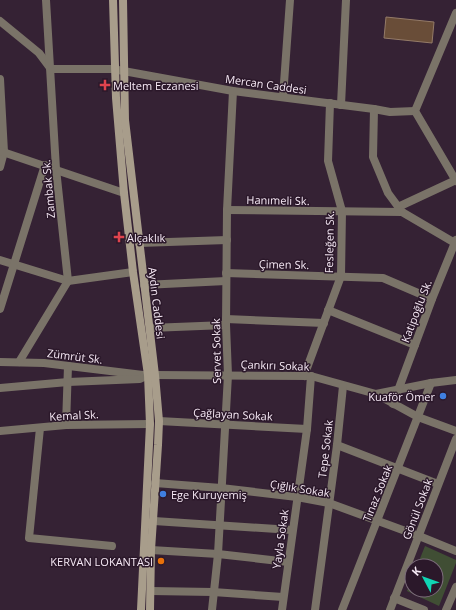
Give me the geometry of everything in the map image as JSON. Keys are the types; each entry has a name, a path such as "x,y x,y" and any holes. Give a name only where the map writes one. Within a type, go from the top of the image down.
{"main road":[{"name":"Aydın Caddesi","path":"113,0 124,120 150,328 152,375 141,610"},
{"name":"Aydın Caddesi","path":"123,0 116,98 124,193 133,272 159,421 151,550 150,610"}],"street":[{"name":"Zambak Sk.","path":"46,0 56,169 68,281"},
{"path":"283,97 290,0"},
{"path":"341,105 346,0"},
{"path":"400,210 456,181 415,111 456,13"},
{"path":"0,21 39,53 51,69"},
{"name":"Mercan Caddesi","path":"51,69 119,70 233,91 390,112 415,111"},
{"path":"0,79 2,151 0,167"},
{"name":"Servet Sokak","path":"212,610 218,554 226,425 228,375 226,322 227,210 233,91"},
{"name":"Fesleğen Sk.","path":"307,376 328,310 341,276 342,211 328,161 330,103"},
{"path":"374,109 373,157 388,193 400,210 455,241"},
{"path":"2,151 124,193"},
{"path":"0,309 45,165"},
{"name":"Hanımeli Sk.","path":"227,210 400,210"},
{"path":"139,243 227,240"},
{"name":"Katipoğlu Sk.","path":"393,404 455,241"},
{"path":"0,260 68,281 133,272"},
{"name":"Çimen Sk.","path":"144,285 226,277 341,276 383,278 432,299"},
{"path":"19,362 68,281"},
{"path":"328,310 415,345"},
{"path":"150,328 226,322 324,322"},
{"name":"Zümrüt Sk.","path":"0,362 44,362 152,375"},
{"path":"66,425 68,366"},
{"path":"0,388 68,382 140,379 152,375"},
{"name":"Çankırı Sokak","path":"152,375 307,376 376,394 418,417 456,431"},
{"name":"Yayla Sokak","path":"282,610 307,429 307,376"},
{"path":"376,394 431,383 456,380"},
{"name":"Tınaz Sokak","path":"342,610 431,383"},
{"name":"Tepe Sokak","path":"315,610 337,445 343,386"},
{"name":"Çağlayan Sokak","path":"159,421 307,429"},
{"name":"Kemal Sk.","path":"0,431 66,425 150,424"},
{"path":"40,428 28,538 112,546"},
{"name":"Gönül Sokak","path":"390,610 456,439"},
{"path":"337,445 438,484"},
{"name":"Çığlık Sokak","path":"155,483 221,488 297,497 329,503 419,536 456,552"},
{"path":"154,521 292,530"},
{"path":"151,550 218,554 288,562"},
{"path":"446,610 456,587"},
{"path":"151,591 213,592 283,597"},
{"path":"394,598 424,610"}],"green space":[{"path":"425,546 456,560 444,593 444,558 420,558"},
{"path":"422,598 442,598 439,606"}],"building":[{"path":"386,17 434,22 432,43 384,38"}],"place":[{"name":"Meltem Eczanesi","path":"105,85"},
{"name":"Alçaklık","path":"119,237"},
{"name":"Kuaför Ömer","path":"443,396"},
{"name":"Ege Kuruyemiş","path":"163,494"},
{"name":"KERVAN LOKANTASI","path":"161,561"}]}
